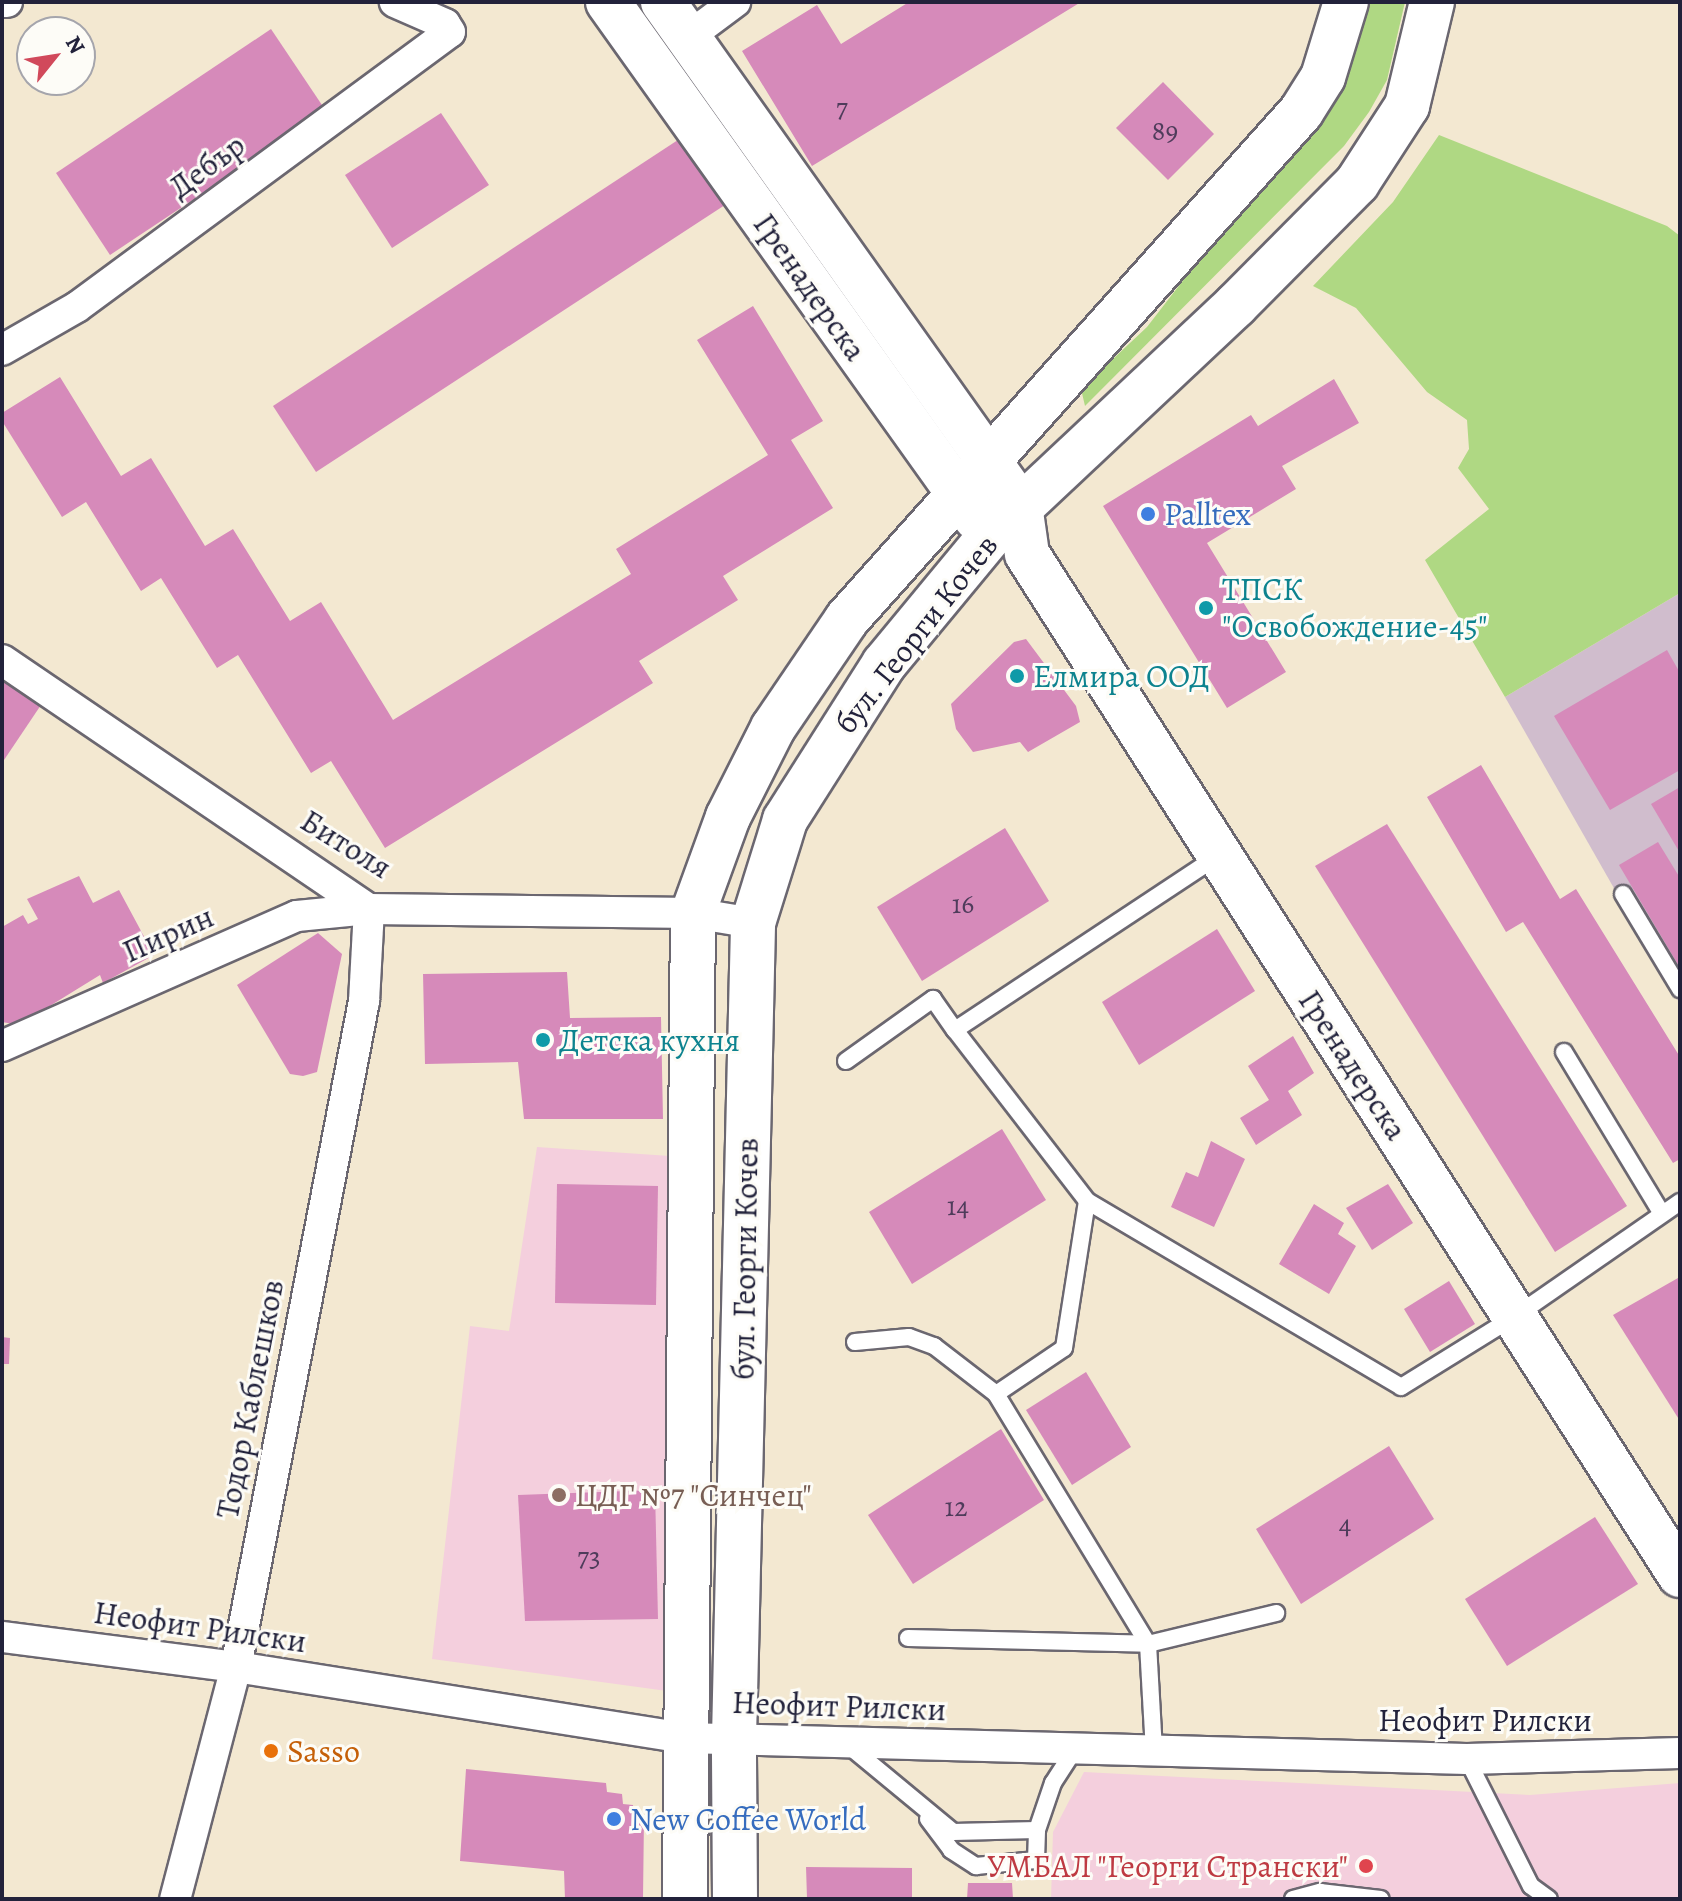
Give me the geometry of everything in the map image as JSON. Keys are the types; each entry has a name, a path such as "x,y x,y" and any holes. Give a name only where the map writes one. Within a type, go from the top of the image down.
{"main road":[{"name":"Гренадерска","path":"608,2 959,496 1008,545 1220,856 1680,1575"},
{"name":"Гренадерска","path":"663,2 1020,505 1008,545"},
{"name":"бул. Георги Кочев","path":"685,1899 693,913 728,817 773,728 847,619 990,464 1301,112 1323,77 1346,2"},
{"name":"бул. Георги Кочев","path":"1020,505 1236,305 1357,183 1407,106 1432,2"},
{"name":"бул. Георги Кочев","path":"735,1899 734,1738 753,923 785,820 838,731 884,664 1008,545"}],"street":[{"name":"Дебър","path":"2,350 77,307 450,32 445,24 395,2"},
{"path":"688,37 735,2"},
{"name":"Битоля","path":"2,660 369,909 693,913 753,923"},
{"name":"Пирин","path":"2,1046 297,916 369,909"},
{"name":"Тодор Каблешков","path":"175,1899 236,1667 364,1001 369,909"},
{"name":"Неофит Рилски","path":"2,1637 236,1667 685,1738 848,1745 1467,1759 1680,1753"}],"lane":[{"path":"955,1030 1220,856"},
{"path":"1623,894 1680,989"},
{"path":"846,1061 933,999 1087,1201 1401,1387 1514,1317 1680,1202"},
{"path":"1564,1052 1662,1214"},
{"path":"996,1394 1064,1348 1087,1201"},
{"path":"855,1342 909,1337 934,1346 996,1394 1148,1644 1154,1752"},
{"path":"908,1638 1148,1644 1276,1613"},
{"path":"848,1745 953,1832 1037,1830"},
{"path":"923,1810 951,1850 976,1866 1036,1860 1037,1830 1053,1783 1075,1749"},
{"path":"1467,1759 1531,1886 1549,1899"},
{"path":"1293,1899 1320,1892 1381,1899"}],"shaded area":[{"path":"1680,593 1680,1004 1505,697"},
{"name":"ЦДГ №7 \"Синчец\"","path":"537,1147 670,1156 667,1691 432,1659 470,1326 509,1331"},
{"name":"УМБАЛ \"Георги Странски\"","path":"1084,1772 1530,1795 1680,1783 1680,1899 1051,1899 1053,1832"}],"green space":[{"path":"1363,2 1405,2 1387,80 1369,112 1344,146 1085,406 1081,389 1147,327 1332,88"},
{"path":"1439,135 1667,226 1680,236 1680,593 1505,697 1425,560 1489,509 1458,468 1469,449 1467,420 1427,392 1356,308 1313,286 1393,202"}],"building":[{"path":"909,2 1081,2 812,166 742,51 817,5 841,44"},
{"path":"271,29 326,111 110,255 56,173"},
{"path":"1163,82 1214,134 1168,180 1116,128"},
{"path":"441,113 489,185 392,248 345,175"},
{"path":"684,136 728,203 316,472 273,406"},
{"path":"753,306 823,421 791,440 833,508 723,576 738,600 639,661 653,683 385,848 331,761 311,773 238,655 217,668 161,578 141,591 86,502 62,517 2,421 2,413 60,377 121,476 151,458 205,546 233,529 290,621 321,602 393,720 631,574 616,549 768,455 697,340"},
{"name":"ТПСК \"Освобождение-45\"","path":"1334,379 1359,423 1282,466 1296,489 1207,543 1286,672 1227,708 1103,506 1251,415 1258,426"},
{"name":"Елмира ООД","path":"1026,639 1076,706 1080,722 1028,752 1020,742 973,752 956,729 951,704 1014,642"},
{"path":"1667,650 1680,673 1680,770 1610,810 1554,716"},
{"path":"2,666 47,696 2,763"},
{"path":"1481,765 1560,899 1576,889 1680,1057 1680,1159 1673,1163 1523,922 1506,932 1427,797"},
{"path":"1680,787 1680,853 1651,804"},
{"path":"1387,824 1627,1206 1555,1252 1315,866"},
{"path":"1005,828 1049,901 922,981 877,907"},
{"path":"1658,842 1680,878 1680,968 1619,865"},
{"path":"79,876 93,903 119,890 154,955 103,983 100,975 19,1025 2,1022 2,927 23,915 28,924 38,919 27,899"},
{"path":"1217,929 1255,991 1139,1065 1102,1002"},
{"path":"318,933 342,954 317,1072 303,1076 290,1074 237,985"},
{"name":"Детска кухня","path":"567,972 570,1018 661,1017 663,1119 524,1119 518,1062 425,1064 423,974"},
{"path":"1293,1036 1314,1073 1288,1091 1302,1115 1256,1145 1240,1118 1269,1100 1248,1066"},
{"path":"1002,1129 1046,1200 912,1284 869,1212"},
{"path":"1211,1141 1245,1159 1214,1227 1171,1207 1186,1172 1198,1177"},
{"path":"557,1184 658,1186 656,1305 555,1303"},
{"path":"1388,1184 1413,1223 1372,1250 1346,1208"},
{"path":"1314,1204 1344,1223 1338,1234 1356,1246 1329,1294 1279,1264"},
{"path":"1678,1278 1680,1280 1680,1421 1613,1315"},
{"path":"1449,1281 1475,1324 1430,1352 1404,1309"},
{"path":"2,1337 10,1338 9,1364 2,1364"},
{"path":"1086,1372 1131,1447 1072,1485 1026,1410"},
{"path":"1001,1429 1044,1500 913,1584 868,1515"},
{"path":"1389,1446 1434,1519 1301,1604 1256,1529"},
{"path":"655,1490 658,1619 525,1621 518,1495"},
{"path":"1595,1517 1638,1584 1507,1666 1465,1599"},
{"path":"466,1769 606,1783 607,1792 622,1794 623,1804 633,1805 634,1814 644,1817 643,1899 565,1899 564,1871 460,1861"},
{"path":"806,1867 912,1868 912,1899 807,1899"},
{"path":"968,1883 1012,1883 1013,1899 967,1899"}],"place":[{"name":"Palltex","path":"1148,514"},
{"name":"ТПСК \"Освобождение-45\"","path":"1206,608"},
{"name":"Елмира ООД","path":"1017,676"},
{"name":"Детска кухня","path":"543,1040"},
{"name":"ЦДГ №7 \"Синчец\"","path":"559,1495"},
{"name":"Sasso","path":"271,1751"},
{"name":"New Coffee World","path":"614,1819"},
{"name":"УМБАЛ \"Георги Странски\"","path":"1366,1866"}]}
